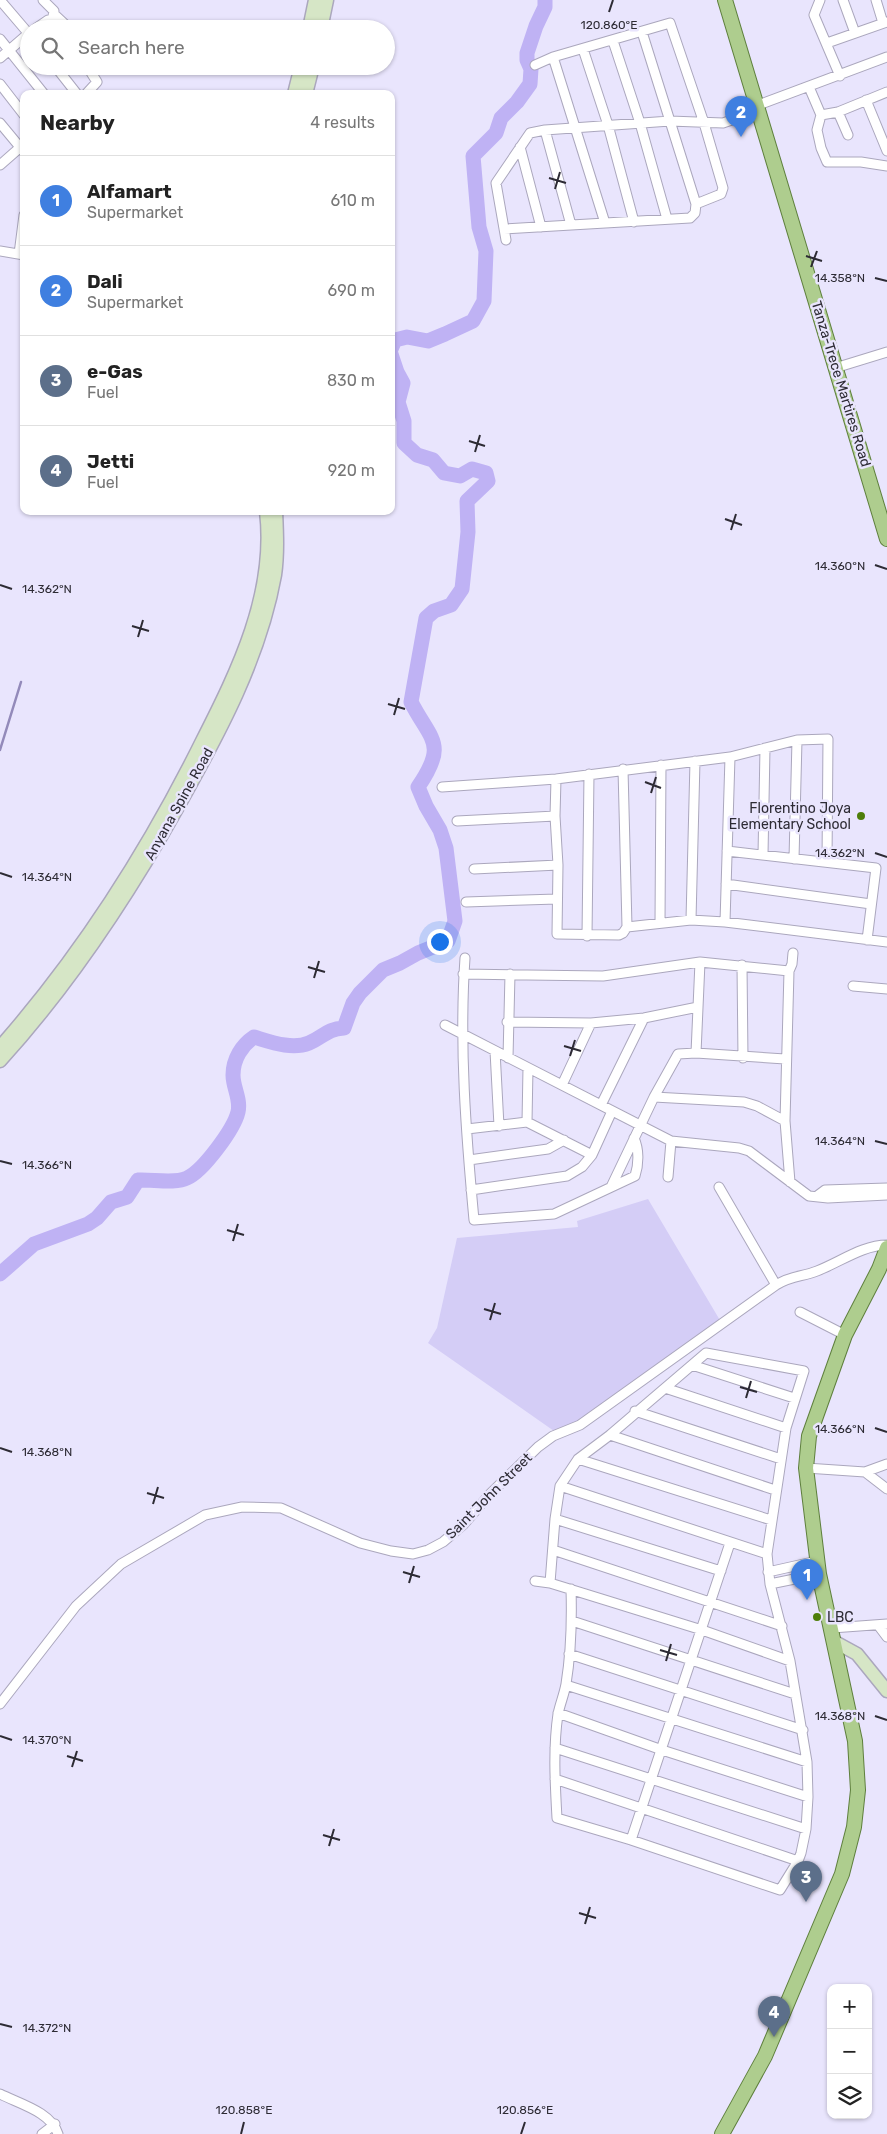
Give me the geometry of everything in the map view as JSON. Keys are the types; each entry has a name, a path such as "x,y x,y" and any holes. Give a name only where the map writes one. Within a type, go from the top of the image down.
{"main road":[{"path":"311,20 315,0"},
{"path":"323,20 327,0"},
{"name":"Tanza-Trece Martires Road","path":"724,0 887,539"},
{"path":"295,90 299,75"},
{"path":"307,90 311,75"},
{"name":"Anyana Spine Road","path":"0,1047 70,959 133,866 190,766 223,701 247,644 257,614 268,548 266,515"},
{"name":"Anyana Spine Road","path":"0,1061 79,965 123,899 142,870 228,714 257,648 266,615 275,574 277,548 276,515"},
{"path":"722,2134 765,2056 842,1874 854,1827 858,1790 855,1740 818,1567 806,1468 809,1436 845,1335 879,1269 887,1246"},
{"path":"835,1642 857,1654 887,1691"}],"street":[{"path":"0,0 20,23"},
{"path":"43,0 56,20"},
{"path":"820,0 814,15 840,76"},
{"path":"843,0 855,33"},
{"path":"827,43 885,22 876,0"},
{"path":"48,20 53,18"},
{"path":"535,65 553,57 670,24 704,123 723,191 721,194 696,204"},
{"path":"504,229 690,218 695,213 696,204 642,32"},
{"path":"0,39 20,65"},
{"path":"613,41 640,123 667,219"},
{"path":"0,58 20,42"},
{"path":"583,49 608,125 634,222"},
{"path":"553,57 604,223"},
{"path":"506,240 496,183 530,133 545,130 670,121 704,123 716,121 758,108 887,58"},
{"path":"29,75 41,90"},
{"path":"62,75 74,90"},
{"path":"90,90 97,82 93,75"},
{"path":"0,84 20,110"},
{"path":"809,87 821,115 818,130 820,148 827,162 861,162 887,166"},
{"path":"821,115 838,112 887,92"},
{"path":"866,100 887,152"},
{"path":"838,112 848,135"},
{"path":"0,123 20,145"},
{"path":"545,130 572,225"},
{"path":"520,147 541,226"},
{"path":"0,169 0,164 20,150"},
{"path":"0,251 20,255"},
{"path":"835,368 885,352 887,363"},
{"path":"442,787 556,779 730,757 797,740 828,739 827,862"},
{"path":"794,859 797,740"},
{"path":"762,856 765,748"},
{"path":"725,922 730,757"},
{"path":"692,920 696,761"},
{"path":"660,923 661,765"},
{"path":"556,779 557,934 587,936 619,935 627,927 623,770"},
{"path":"587,936 589,774"},
{"path":"458,821 555,816"},
{"path":"727,851 876,868 867,940"},
{"path":"474,868 558,865"},
{"path":"726,884 871,904"},
{"path":"466,902 557,898"},
{"path":"627,927 692,920 725,922 887,942"},
{"path":"790,1182 785,1121 789,971 793,953"},
{"path":"464,958 463,1034 467,1129 474,1220 554,1214 635,1176 638,1146 634,1138"},
{"path":"464,974 603,976 700,962 789,971"},
{"path":"696,1053 700,962"},
{"path":"742,965 743,1058"},
{"path":"508,1058 510,974"},
{"path":"854,986 887,989"},
{"path":"508,1022 591,1023 644,1018 698,1007"},
{"path":"601,1105 644,1018"},
{"path":"562,1085 591,1023"},
{"path":"445,1025 671,1141 744,1149 773,1167 809,1196 828,1198 887,1195"},
{"path":"495,1051 499,1126"},
{"path":"611,1187 654,1096 678,1054 696,1053 743,1058 786,1059"},
{"path":"527,1122 528,1068"},
{"path":"654,1096 744,1102 757,1106 785,1121"},
{"path":"471,1190 567,1176 582,1168 592,1155 612,1111"},
{"path":"467,1129 527,1122 592,1155"},
{"path":"469,1160 548,1150 564,1140"},
{"path":"668,1177 671,1141"},
{"path":"719,1187 776,1285"},
{"path":"817,1196 825,1190 887,1188"},
{"name":"Saint John Street","path":"0,1704 76,1606 121,1564 205,1515 242,1507 281,1508 360,1543 390,1551 413,1554 428,1550 443,1542 464,1524 490,1494 538,1447 553,1436 580,1425 776,1285 796,1275 826,1268 873,1245 887,1246"},
{"path":"800,1312 845,1335"},
{"path":"550,1583 554,1519 560,1486 578,1459 610,1435 706,1353 804,1371 786,1428 775,1490 767,1554 770,1584 790,1661 807,1762 808,1797 806,1829 798,1861 780,1890 632,1840 557,1818 555,1748 558,1714 566,1685 572,1621 571,1589"},
{"path":"692,1365 794,1398"},
{"path":"665,1388 786,1428"},
{"path":"636,1412 781,1459"},
{"path":"610,1435 775,1490"},
{"path":"578,1459 771,1520"},
{"path":"806,1468 864,1472 887,1464"},
{"path":"864,1472 887,1489"},
{"path":"560,1486 767,1554"},
{"path":"554,1519 721,1571"},
{"path":"632,1840 730,1543"},
{"path":"553,1550 782,1626"},
{"path":"768,1572 818,1567"},
{"path":"770,1584 818,1567"},
{"path":"535,1581 571,1589 702,1630 790,1661"},
{"path":"572,1621 795,1694"},
{"path":"832,1628 883,1625 887,1637"},
{"path":"569,1654 682,1689 803,1730"},
{"path":"566,1685 807,1762"},
{"path":"558,1714 808,1797"},
{"path":"555,1748 806,1829"},
{"path":"555,1779 798,1861"},
{"path":"0,2094 44,2116 55,2124 58,2134"},
{"path":"42,2134 55,2124"}],"shaded area":[{"path":"648,1199 721,1322 582,1423 554,1431 428,1343 437,1328 457,1238 578,1227 577,1221"}],"waterway":[{"path":"395,340 407,337 428,341 445,334 473,321 484,301 486,251 479,227 473,156 496,133 501,118 517,102 530,84 531,69 527,60 527,53 545,7 545,0"},
{"path":"0,1274 34,1244 88,1224 97,1218 111,1202 127,1197 138,1180 182,1180 194,1174 217,1149 235,1119 239,1107 233,1080 233,1069 236,1058 242,1048 254,1037 296,1046 309,1043 329,1032 344,1028 353,1003 360,993 383,970 448,941 455,921 446,848 440,830 426,806 418,787 432,761 433,743 430,734 411,702 426,618 434,611 451,605 462,589 468,532 467,501 488,481 486,473 472,469 460,476 444,473 433,460 417,455 404,443 404,421 398,402 403,383 395,366"},
{"path":"0,750 21,682"}],"place":[{"name":"Dali","path":"741,137"},
{"name":"Florentino Joya Elementary School","path":"861,816"},
{"name":"Alfamart","path":"807,1600"},
{"name":"LBC","path":"817,1617"},
{"name":"e-Gas","path":"806,1902"},
{"name":"Jetti","path":"774,2037"}]}
